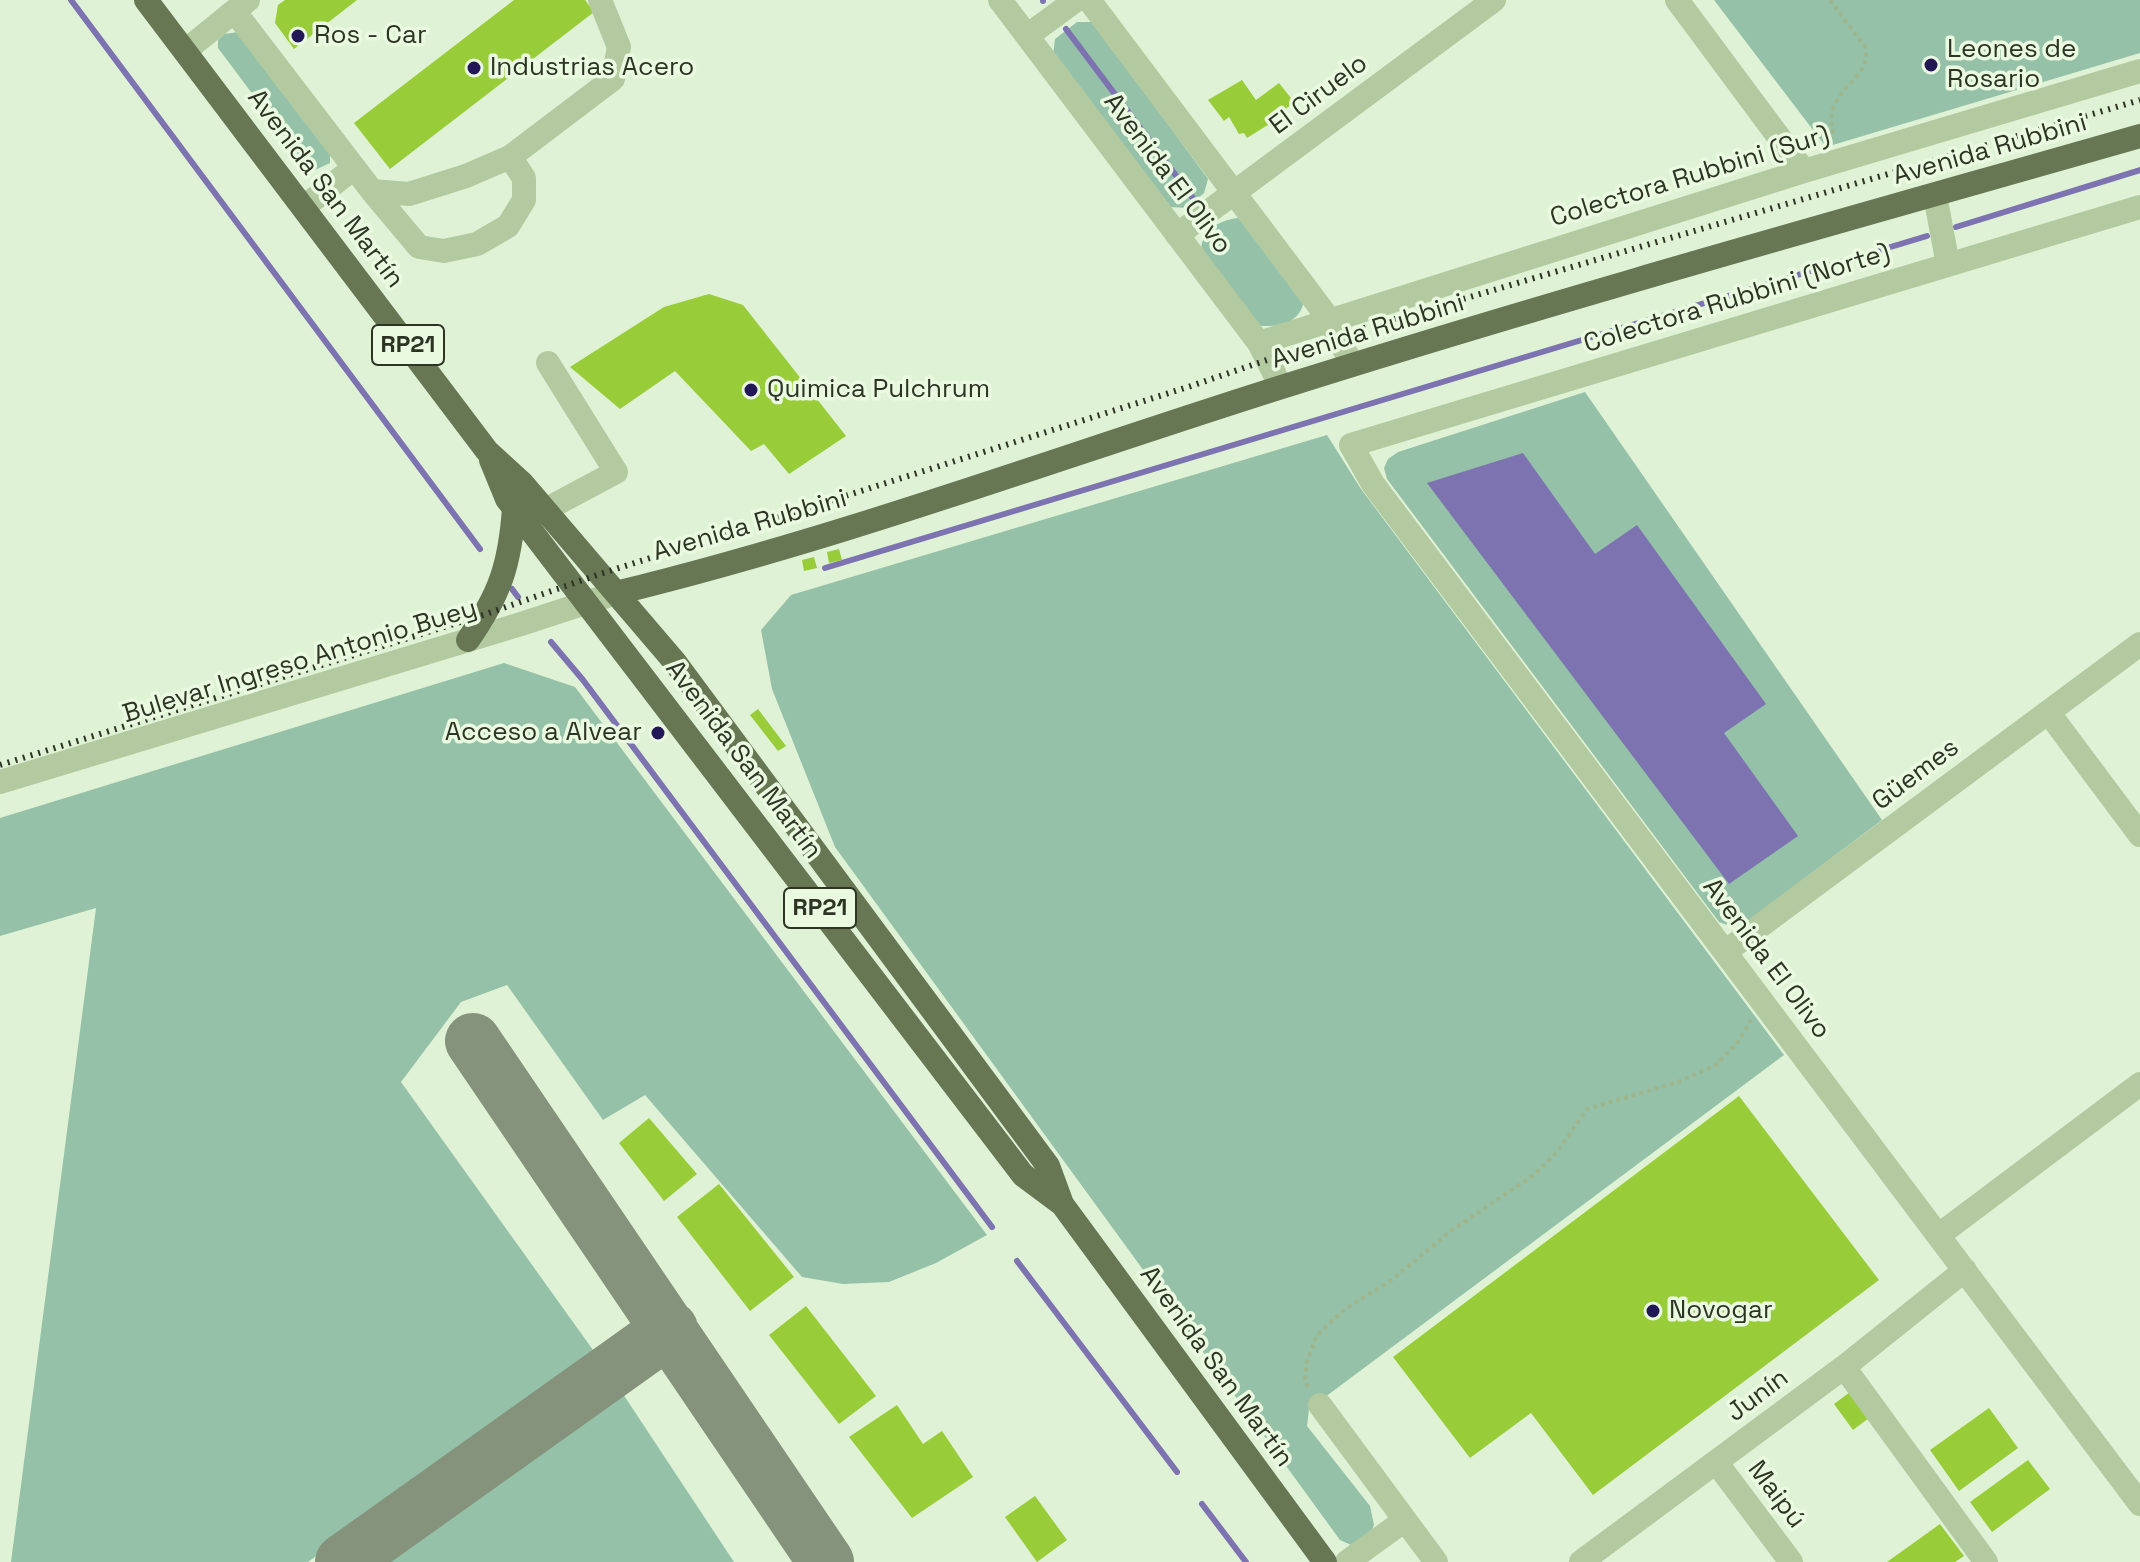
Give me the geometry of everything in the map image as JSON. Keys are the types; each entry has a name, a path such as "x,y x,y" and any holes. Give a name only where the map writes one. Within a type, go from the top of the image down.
{"main road":[{"name":"Avenida San Martín","path":"146,0 305,206 487,451 522,483 682,672 1048,1166 1062,1204 1325,1562"},
{"name":"Avenida Rubbini","path":"616,593 843,528 1352,365 2140,136"},
{"name":"Avenida San Martín","path":"487,451 507,499 1023,1175 1062,1204"},
{"path":"468,640 486,614 505,573 514,508"}],"street":[{"name":"Avenida El Olivo","path":"1000,0 1259,343 1281,387"},
{"path":"1027,36 1076,0"},
{"name":"Avenida El Olivo","path":"1089,0 1329,319 1352,365"},
{"name":"El Ciruelo","path":"1177,235 1494,0"},
{"path":"1677,0 1804,171"},
{"path":"372,191 409,194 466,176 510,157 613,79 619,47 601,3"},
{"path":"185,51 242,6 354,168 419,247 444,251 477,244 508,226 524,200 524,178 510,157"},
{"name":"Colectora Rubbini (Sur)","path":"1259,343 1804,171 2140,71"},
{"path":"305,206 354,168"},
{"path":"1935,195 1948,265"},
{"name":"Colectora Rubbini (Norte)","path":"1351,445 2140,207"},
{"path":"545,510 616,472 548,363"},
{"name":"Avenida El Olivo","path":"1351,445 1383,497 2140,1504"},
{"name":"Bulevar Ingreso Antonio Buey","path":"0,782 616,593"},
{"name":"Güemes","path":"1725,952 2140,644"},
{"path":"2048,712 2140,835"},
{"path":"1939,1235 2140,1084"},
{"name":"Junín","path":"1581,1562 1844,1367 1965,1270"},
{"path":"1844,1367 1986,1562"},
{"path":"1320,1405 1436,1562"},
{"name":"Maipú","path":"1716,1462 1791,1562"},
{"path":"1347,1562 1405,1520"}],"path":[{"path":"1830,0 1867,53 1864,70 1838,95 1833,111 1832,131 1840,160"},
{"path":"1320,1405 1309,1391 1305,1378 1307,1362 1317,1335 1345,1309 1390,1281 1451,1231 1535,1174 1557,1152 1587,1109 1678,1082 1716,1065 1739,1041 1762,1000"}],"green space":[{"name":"Leones de Rosario","path":"1714,0 2140,0 2140,53 1826,147"},
{"path":"1077,22 1093,22 1208,179 1204,193 1187,208 1170,207 1053,55 1055,39"},
{"path":"239,32 330,152 330,163 311,172 218,48 218,40 224,34"},
{"path":"1238,218 1247,224 1304,300 1299,313 1289,322 1261,326 1202,254 1203,240 1211,229"},
{"path":"1585,392 1882,820 1745,923 1730,926 1719,922 1387,479 1384,468 1388,459 1398,452"},
{"path":"1327,435 1361,489 1784,1055 1309,1409 1307,1426 1370,1506 1374,1525 1369,1537 1351,1545 1340,1540 835,847 772,689 761,630 791,595"},
{"path":"504,663 575,687 987,1235 936,1263 889,1282 843,1284 802,1277 645,1095 603,1120 507,985 461,1002 401,1082 593,1350 308,1562 11,1562 96,908 0,936 0,818"},
{"path":"621,1391 734,1562 386,1562"}],"shaded area":[{"path":"1523,453 1595,554 1637,525 1766,704 1724,733 1798,836 1729,884 1427,483"}],"building":[{"name":"Ros - Car","path":"285,0 357,0 294,49 275,23 278,5"},
{"name":"Industrias Acero","path":"514,0 585,0 594,12 390,169 354,123"},
{"path":"1242,80 1256,100 1279,83 1295,103 1268,119 1271,123 1247,138 1244,133 1239,134 1229,117 1224,121 1208,100"},
{"name":"Quimica Pulchrum","path":"709,294 743,305 846,436 789,474 764,444 751,451 675,371 620,409 570,367 664,307"},
{"path":"839,549 842,560 829,563 827,552"},
{"path":"814,557 817,568 804,571 802,560"},
{"path":"758,709 786,746 778,751 750,715"},
{"name":"Novogar","path":"1739,1096 1879,1280 1593,1495 1531,1413 1470,1458 1393,1357"},
{"path":"649,1118 697,1174 664,1201 619,1143"},
{"path":"719,1184 794,1277 750,1311 677,1217"},
{"path":"806,1306 876,1396 839,1424 769,1335"},
{"path":"1850,1392 1869,1418 1853,1430 1834,1404"},
{"path":"897,1405 923,1444 942,1431 973,1477 912,1518 849,1437"},
{"path":"1989,1408 2018,1448 1959,1491 1930,1450"},
{"path":"2028,1460 2050,1489 1992,1532 1970,1502"},
{"path":"1035,1496 1067,1540 1037,1562 1005,1517"},
{"path":"1940,1524 1964,1556 1955,1562 1887,1562"}],"waterway":[{"path":"71,0 480,549"},
{"path":"1066,29 1195,201"},
{"path":"1956,227 2140,170"},
{"path":"825,568 1927,236"},
{"path":"512,589 518,597"},
{"path":"551,642 583,680 992,1227"},
{"path":"1017,1261 1177,1472"},
{"path":"1202,1504 1246,1562"}],"taxiway":[{"path":"473,1041 826,1562"},
{"path":"343,1562 670,1329"}],"railway":[{"path":"0,765 486,614 600,574 1191,386 1337,336 2140,100"}],"place":[{"name":"Ros - Car","path":"298,36"},
{"name":"Leones de Rosario","path":"1931,65"},
{"name":"Industrias Acero","path":"474,68"},
{"name":"Quimica Pulchrum","path":"751,390"},
{"name":"Acceso a Alvear","path":"658,733"},
{"name":"Novogar","path":"1653,1311"}]}
